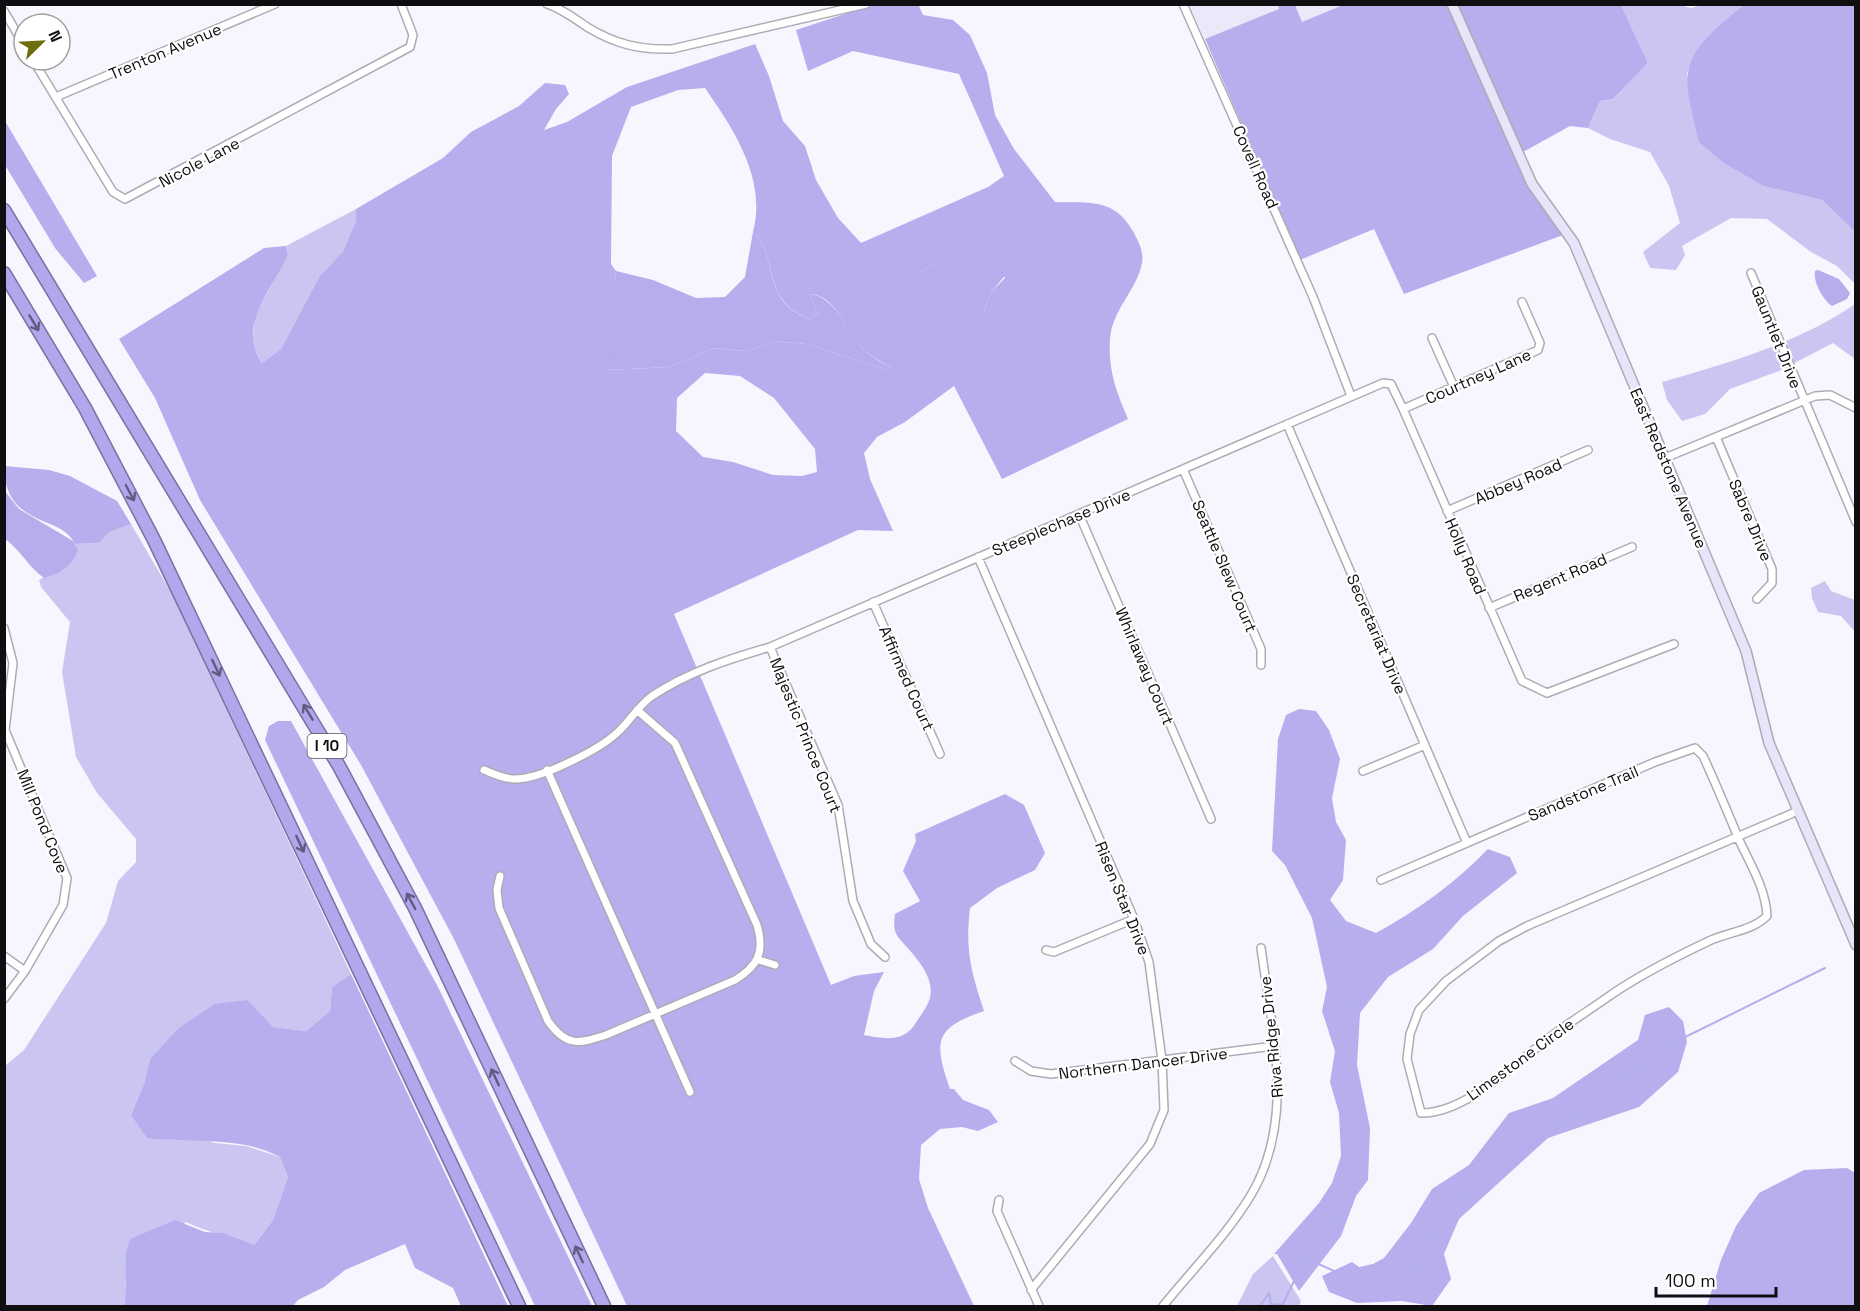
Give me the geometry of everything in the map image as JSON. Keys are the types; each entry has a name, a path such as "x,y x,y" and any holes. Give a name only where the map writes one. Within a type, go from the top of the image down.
{"highway":[{"name":"I 10","path":"4,210 339,766 415,908 604,1306"},
{"path":"4,273 85,408 154,540 519,1306"}],"street":[{"name":"Trenton Avenue","path":"56,97 275,4"},
{"name":"Nicole Lane","path":"40,72 113,192 123,199 129,199 405,50 412,43 413,35 401,4"},
{"path":"547,4 568,13 611,40 627,46 649,49 672,49 866,4"},
{"name":"Covell Road","path":"1183,4 1309,286 1351,396"},
{"name":"East Redstone Avenue","path":"1452,4 1532,184 1574,243 1746,651 1769,743 1856,945"},
{"path":"4,11 12,25"},
{"name":"Gauntlet Drive","path":"1751,273 1803,401 1856,522"},
{"name":"Courtney Lane","path":"1403,409 1538,350 1540,343 1521,302"},
{"path":"1432,338 1454,387"},
{"name":"Holly Road","path":"1351,396 1383,383 1391,384 1522,681 1546,693 1674,644"},
{"path":"1665,458 1815,396 1830,395 1856,408"},
{"name":"Steeplechase Drive","path":"484,770 515,779 547,770 603,744 619,731 650,697 677,681 725,660 770,647 1351,396"},
{"name":"Secretariat Drive","path":"1287,424 1467,843"},
{"name":"Sabre Drive","path":"1716,437 1772,568 1772,583 1757,599"},
{"name":"Abbey Road","path":"1447,511 1588,450"},
{"name":"Seattle Slew Court","path":"1183,469 1261,649 1261,665"},
{"name":"Whirlaway Court","path":"1079,514 1211,819"},
{"name":"Regent Road","path":"1489,608 1632,546"},
{"name":"Risen Star Drive","path":"978,557 1134,919 1149,962 1162,1060 1164,1110 1150,1144 1031,1290"},
{"name":"Affirmed Court","path":"873,602 940,754"},
{"name":"Mill Pond Cove","path":"4,628 14,663 5,730 67,878 63,905 25,971 4,999"},
{"name":"Majestic Prince Court","path":"770,647 838,805 853,901 871,944 885,957"},
{"path":"500,876 497,890 499,908 548,1021 556,1033 567,1040 587,1041 735,980 750,970 759,960 761,939 757,925 675,743 637,710"},
{"path":"1363,771 1425,745"},
{"name":"Sandstone Trail","path":"1382,880 1695,748 1703,756 1738,836"},
{"path":"547,770 690,1092"},
{"name":"Limestone Circle","path":"1738,836 1766,902 1767,916 1759,923 1711,940 1632,980 1489,1084 1455,1105 1435,1113 1421,1113 1407,1059 1410,1034 1419,1010 1446,981 1499,941 1527,926 1798,810"},
{"path":"1046,950 1054,952 1134,919"},
{"name":"Riva Ridge Drive","path":"1163,1306 1243,1207 1261,1174 1276,1122 1278,1077 1261,948"},
{"path":"4,956 25,971"},
{"path":"759,960 775,965"},
{"name":"Northern Dancer Drive","path":"1015,1061 1031,1071 1051,1074 1274,1046"},
{"path":"999,1200 997,1211 1039,1306"}],"shaded area":[{"path":"918,4 923,15 953,20 970,35 987,73 995,115 1014,149 1055,202 1091,203 1110,208 1127,222 1138,240 1142,255 1139,273 1115,319 1110,339 1110,361 1114,380 1128,419 1002,479 954,386 905,422 877,437 864,453 870,479 893,531 858,530 674,614 831,985 854,976 884,972 874,991 864,1035 894,1038 907,1033 929,1001 931,992 927,974 898,937 894,926 895,914 920,901 903,871 916,841 915,834 1005,794 1024,805 1045,853 1035,870 997,888 970,908 968,936 970,961 984,1011 956,1023 947,1030 940,1047 941,1059 950,1089 954,1089 963,1100 989,1110 998,1122 978,1131 962,1127 940,1129 921,1145 919,1179 928,1208 974,1306 627,1306 454,939 361,765 200,500 155,398 119,339 264,248 286,246 288,255 259,308 255,322 253,335 255,349 262,363 281,349 319,277 343,251 356,221 356,209 443,158 471,132 519,106 545,83 565,85 569,94 556,109 544,130 567,122 627,87 755,44 769,76 783,121 805,146 816,180 838,218 861,243 988,187 1004,176 959,74 853,51 808,71 796,30 872,5","holes":["705,88 737,138 752,174 756,212 753,232 766,254 777,291 784,302 794,311 810,319 818,314 810,294 819,296 834,307 861,347 896,372 806,344 774,341 747,351 714,348 670,367 608,370 616,271 611,264 612,156 631,107 678,90","989,240 1005,278 992,291 984,310 997,351 920,272","705,373 740,376 774,398 815,449 817,472 802,476 773,475 733,462 703,457 676,431 677,398"]},
{"path":"1189,5 1278,5 1280,9 1205,39"},
{"path":"1278,5 1295,5 1302,22 1343,5 1447,5 1528,187 1563,235 1404,294 1374,229 1300,260 1205,39 1279,9"},
{"path":"1295,5 1343,5 1302,22"},
{"path":"1457,5 1621,5 1648,63 1613,99 1600,101 1588,128 1570,126 1523,152"},
{"path":"1621,5 1680,5 1691,8 1702,5 1744,5 1712,33 1693,60 1687,73 1692,107 1725,164 1763,186 1822,200 1855,232 1855,284 1837,266 1811,252 1767,219 1731,218 1682,246 1685,255 1676,270 1650,268 1643,252 1680,223 1669,186 1650,152 1610,139 1588,128 1600,101 1613,99 1648,63"},
{"path":"1744,5 1855,5 1855,232 1822,200 1763,186 1725,164 1699,142 1687,80 1691,62 1710,34"},
{"path":"5,121 97,276 84,283 55,248 5,165"},
{"path":"356,209 356,221 343,251 319,277 281,349 262,363 252,345 255,315 288,255 286,246"},
{"path":"753,232 761,243 777,291 784,302 794,311 810,319 818,314 810,294 827,301 864,350 899,373 806,344 774,341 747,351 714,348 670,367 607,370 616,271 653,280 696,298 725,297 745,277"},
{"path":"989,239 1007,251 1013,266 992,291 984,310 997,346 994,362 982,375 966,382 920,272"},
{"path":"1818,270 1839,279 1850,293 1847,299 1832,306 1829,303 1817,285 1815,271"},
{"path":"1855,304 1855,359 1833,343 1779,371 1730,389 1705,414 1682,421 1667,400 1662,382 1787,341 1834,318"},
{"path":"4,466 49,470 70,476 117,501 131,524 110,532 99,543 75,544 59,528 23,510 14,501 7,486"},
{"path":"4,490 19,509 73,541 78,550 65,569 44,578 5,539"},
{"path":"131,524 172,594 351,974 332,987 330,1011 306,1031 273,1027 248,1000 150,1059 144,1084 131,1115 215,1143 246,1146 280,1157 288,1177 273,1220 253,1246 186,1222 125,1279 125,1306 5,1306 5,1066 24,1050 106,923 118,881 136,862 136,839 97,793 76,757 62,672 70,622 41,587 39,580 71,560 75,544 99,543 110,532"},
{"path":"1825,581 1831,591 1855,600 1855,632 1841,616 1818,612 1812,598 1811,588"},
{"path":"1299,709 1316,711 1329,730 1340,759 1332,798 1336,822 1346,840 1343,880 1330,900 1346,921 1376,933 1435,895 1488,849 1510,857 1517,873 1463,916 1433,949 1388,977 1360,1013 1357,1065 1370,1128 1368,1180 1356,1196 1341,1236 1299,1291 1277,1254 1274,1254 1319,1203 1332,1183 1341,1156 1339,1113 1330,1082 1335,1051 1322,1011 1327,987 1312,918 1285,865 1272,851 1278,739 1286,715"},
{"path":"278,721 291,721 438,987 592,1306 535,1306 265,740 269,726"},
{"path":"351,974 508,1306 461,1306 453,1288 415,1268 405,1244 345,1270 324,1287 298,1300 293,1306 125,1306 126,1253 130,1239 175,1220 205,1232 223,1233 254,1245 273,1220 288,1177 280,1157 265,1150 233,1143 147,1138 131,1115 144,1084 150,1059 179,1028 215,1004 248,1000 273,1027 306,1031 330,1011 332,987"},
{"path":"1669,1007 1683,1021 1687,1042 1678,1072 1639,1107 1548,1138 1459,1219 1444,1254 1451,1279 1432,1306 1402,1301 1357,1303 1329,1292 1322,1276 1352,1262 1359,1267 1373,1264 1384,1258 1411,1223 1432,1189 1469,1165 1509,1113 1553,1098 1638,1040 1645,1015"},
{"path":"1847,1168 1855,1173 1855,1306 1707,1306 1721,1260 1736,1226 1759,1193 1804,1170"},
{"path":"1273,1256 1301,1301 1299,1306 1237,1306 1253,1274"}],"waterway":[{"path":"1305,1258 1342,1205 1354,1151 1345,1101 1345,1026 1351,964 1314,895 1292,822 1314,757"},
{"path":"1260,1306 1269,1293 1271,1305 1283,1304 1305,1258 1361,1283 1421,1276 1411,1259 1437,1216 1669,1045 1825,968"}]}
